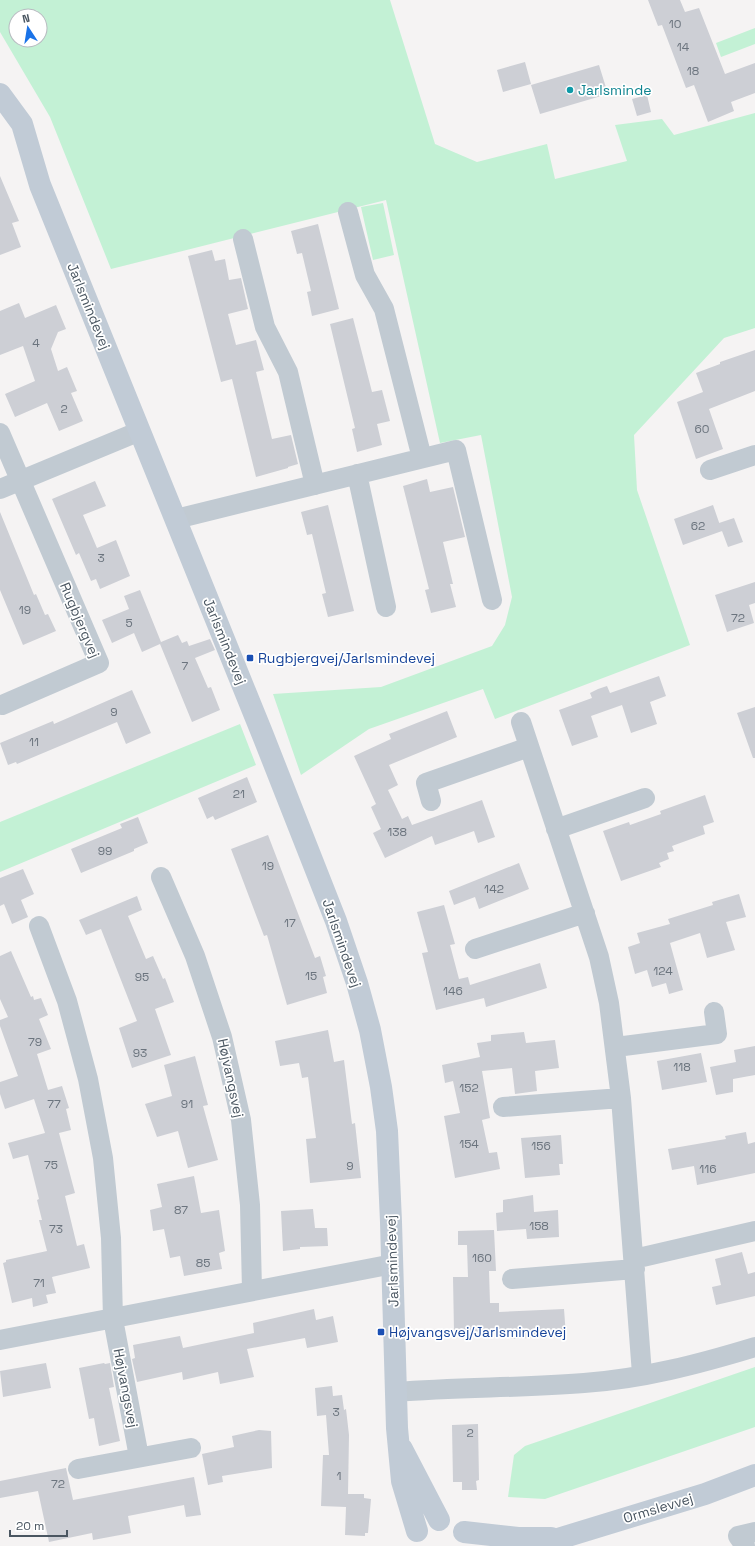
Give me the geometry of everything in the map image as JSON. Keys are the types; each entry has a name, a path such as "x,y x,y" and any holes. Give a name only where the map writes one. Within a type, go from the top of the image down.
{"street":[{"name":"Jarlsmindevej","path":"0,94 22,124 40,185 314,864 357,984 370,1030 381,1087 387,1131 393,1264 398,1443 402,1481 414,1539"},
{"path":"348,212 364,275 384,309 422,458"},
{"path":"243,239 265,327 288,372 315,485"},
{"path":"0,489 140,431"},
{"name":"Rugbjergvej","path":"0,433 99,664 2,704"},
{"path":"176,520 456,450 492,600"},
{"path":"710,470 755,455"},
{"path":"357,474 386,607"},
{"path":"521,722 599,957 609,1003 616,1047 621,1098 635,1264 642,1374"},
{"path":"431,801 426,783 529,747"},
{"path":"556,829 645,798"},
{"name":"Højvangsvej","path":"160,878 195,956 222,1037 240,1120 250,1205 252,1290"},
{"path":"475,949 585,913"},
{"name":"Højvangsvej","path":"39,926 67,1001 88,1079 103,1158 111,1238 113,1319 139,1457"},
{"path":"616,1047 716,1034 714,1012"},
{"path":"503,1107 621,1098"},
{"path":"512,1279 635,1264 755,1231"},
{"path":"0,1340 113,1319 252,1290 393,1264"},
{"path":"396,1392 585,1383 705,1362 755,1347"},
{"name":"Jarlsmindevej","path":"398,1443 439,1520"},
{"path":"78,1469 191,1448"},
{"name":"Ormslevvej","path":"535,1546 705,1494 755,1475"},
{"path":"414,1539 423,1525 439,1520 448,1521 457,1525 466,1539"},
{"path":"745,1546 738,1536 755,1532"},
{"name":"Ormslevvej","path":"466,1539 560,1538"}],"green space":[{"path":"0,0 390,0 435,144 477,162 547,144 555,179 627,161 615,125 662,119 674,135 755,113 755,328 724,338 634,435 637,490 690,645 495,719 483,689 369,729 301,775 273,694 381,687 492,646 505,625 512,597 481,435 440,443 386,200 111,269 50,117 9,48 48,48 48,8 8,8 8,46 0,32"},
{"path":"755,28 755,44 721,57 716,43"},
{"path":"383,203 394,255 373,260 361,207"},
{"path":"240,724 256,765 0,872 0,822"},
{"path":"755,1367 755,1427 545,1499 508,1497 514,1455 525,1446"}],"building":[{"path":"648,0 680,0 685,12 699,8 725,74 755,63 755,93 731,102 734,111 708,122 694,85 686,88 662,25 658,26"},
{"path":"525,62 531,84 503,92 497,70"},
{"name":"Jarlsminde","path":"599,65 608,94 540,114 531,85"},
{"path":"647,95 651,112 637,116 632,99"},
{"path":"0,176 19,221 12,223 21,247 0,255"},
{"path":"318,224 339,309 312,316 307,292 311,291 302,253 297,254 291,231"},
{"path":"212,250 215,261 225,259 229,280 241,278 248,309 228,314 236,345 256,340 264,370 256,372 272,439 291,435 298,464 256,477 232,379 221,382 188,256"},
{"path":"19,303 25,318 56,305 66,329 58,332 51,349 58,371 67,367 77,391 71,393 83,421 59,431 47,403 15,417 5,394 35,381 23,346 0,355 0,311"},
{"path":"353,318 372,392 382,390 390,421 377,424 382,445 357,452 352,429 355,428 330,324"},
{"path":"755,350 755,391 709,409 723,449 696,459 677,402 703,392 696,373 720,364 720,362"},
{"path":"427,479 430,492 453,487 465,537 443,542 453,584 450,584 456,607 431,613 425,590 429,589 403,486"},
{"path":"95,481 106,506 83,515 97,548 116,540 130,576 100,589 96,579 91,581 79,553 76,555 52,499"},
{"path":"328,505 354,611 328,617 322,594 326,593 312,534 307,535 301,512"},
{"path":"713,505 722,531 683,545 674,519"},
{"path":"0,512 34,595 36,594 45,615 48,614 56,631 23,645 0,590"},
{"path":"734,518 743,542 728,547 719,523"},
{"path":"755,582 755,603 749,605 754,623 727,632 715,595"},
{"path":"140,590 161,642 178,635 182,643 187,641 189,646 210,639 215,650 195,658 208,688 211,687 220,710 192,722 160,644 142,652 134,633 112,643 102,620 129,609 124,596"},
{"path":"659,676 666,696 650,702 657,724 631,733 622,705 591,716 598,737 572,746 559,710 592,698 590,693 598,689 607,686 610,693"},
{"path":"132,690 151,733 126,744 117,722 17,764 16,762 8,765 0,743 53,721 54,724"},
{"path":"755,707 755,758 753,758 737,713"},
{"path":"447,711 457,737 389,765 398,785 388,790 402,819 408,816 412,825 482,800 495,837 478,843 474,831 435,845 432,836 385,858 373,833 381,829 371,807 376,804 354,756 391,739 389,734"},
{"path":"247,777 257,802 215,820 213,816 207,819 198,798"},
{"path":"705,795 714,822 703,826 705,834 672,846 674,851 667,853 669,859 659,863 661,867 621,881 603,831 629,822 630,825 661,814 660,811"},
{"path":"138,817 148,843 134,849 134,851 81,873 71,849 122,828 120,824"},
{"path":"268,835 315,958 320,956 326,976 323,977 327,993 287,1005 267,935 264,936 231,849"},
{"path":"519,863 529,889 479,909 475,897 454,905 449,891"},
{"path":"23,869 34,894 21,900 28,917 12,924 4,904 0,906 0,878"},
{"path":"739,894 746,917 726,922 735,950 707,958 700,933 670,943 683,990 669,994 666,983 652,987 647,970 635,974 628,947 640,943 637,933 670,924 668,919 713,905 712,902"},
{"path":"137,896 142,910 128,916 146,959 153,956 163,979 165,978 174,1002 155,1009 171,1055 132,1068 119,1028 137,1021 101,929 86,935 79,920"},
{"path":"444,905 455,944 450,945 459,979 468,977 470,985 540,963 547,988 486,1007 484,998 436,1010 422,953 428,952 417,912"},
{"path":"11,951 31,997 33,996 34,1000 41,998 48,1015 39,1019 51,1049 37,1054 48,1090 62,1086 69,1108 66,1109 71,1130 59,1133 75,1193 65,1196 77,1246 84,1244 90,1268 52,1277 56,1293 46,1295 48,1303 33,1307 32,1298 12,1303 3,1263 6,1262 6,1260 47,1251 39,1220 42,1220 37,1200 39,1199 28,1155 13,1159 8,1143 45,1133 34,1099 5,1109 0,1094 0,1082 18,1076 0,1026 0,1020 8,1017 0,999 0,956"},
{"path":"328,1030 334,1062 344,1060 352,1124 355,1123 361,1178 310,1183 306,1139 316,1138 308,1077 302,1078 299,1063 280,1066 275,1041"},
{"path":"524,1032 526,1043 555,1040 559,1068 535,1071 537,1091 515,1094 512,1068 482,1071 490,1118 482,1120 489,1153 497,1152 500,1169 455,1178 444,1116 460,1113 453,1081 445,1083 442,1065 480,1057 477,1043 491,1041 491,1035"},
{"path":"755,1046 755,1075 733,1079 733,1092 716,1095 710,1067 736,1062 734,1050"},
{"path":"701,1053 707,1082 662,1090 657,1061"},
{"path":"195,1056 208,1105 203,1106 218,1160 188,1168 178,1131 157,1137 145,1104 172,1096 164,1065"},
{"path":"746,1132 748,1144 755,1142 755,1173 697,1185 694,1166 672,1170 668,1149 726,1139 725,1136"},
{"path":"561,1135 563,1164 559,1164 560,1175 525,1178 521,1138"},
{"path":"194,1176 201,1213 219,1210 225,1251 219,1253 222,1269 184,1276 180,1256 170,1258 164,1229 153,1231 150,1210 162,1207 157,1184"},
{"path":"533,1195 534,1212 558,1210 559,1237 527,1239 526,1229 497,1231 496,1213 503,1212 503,1200"},
{"path":"313,1209 315,1228 327,1228 328,1246 300,1247 300,1249 283,1251 281,1211"},
{"path":"494,1230 496,1271 489,1271 490,1303 499,1303 499,1312 564,1309 566,1336 511,1339 510,1331 454,1332 453,1277 468,1277 467,1245 458,1245 458,1231"},
{"path":"742,1252 748,1274 755,1272 755,1296 716,1305 712,1287 721,1285 715,1259"},
{"path":"314,1309 316,1320 333,1316 338,1342 307,1348 305,1338 247,1349 254,1377 220,1384 218,1372 183,1380 182,1372 137,1382 132,1359 135,1358 133,1345 180,1336 183,1348 254,1333 253,1323"},
{"path":"46,1363 51,1388 3,1397 0,1371"},
{"path":"110,1363 114,1387 109,1388 120,1441 99,1446 94,1418 89,1419 79,1368"},
{"path":"332,1386 333,1396 342,1395 344,1410 346,1409 349,1435 348,1494 364,1494 364,1498 371,1499 368,1533 365,1533 365,1536 345,1535 346,1507 321,1506 323,1455 329,1455 326,1415 317,1416 315,1388"},
{"path":"478,1424 479,1480 476,1481 477,1490 462,1490 462,1482 453,1482 452,1425"},
{"path":"259,1430 271,1431 272,1468 222,1476 223,1482 208,1485 202,1454 234,1447 232,1436"},
{"path":"66,1468 73,1500 194,1477 201,1515 186,1517 184,1505 128,1516 131,1533 93,1540 92,1533 49,1542 38,1491 0,1498 0,1481"}],"place":[{"name":"Jarlsminde","path":"570,90"},
{"name":"Rugbjergvej/Jarlsmindevej","path":"250,658"},
{"name":"Højvangsvej/Jarlsmindevej","path":"381,1332"}]}
